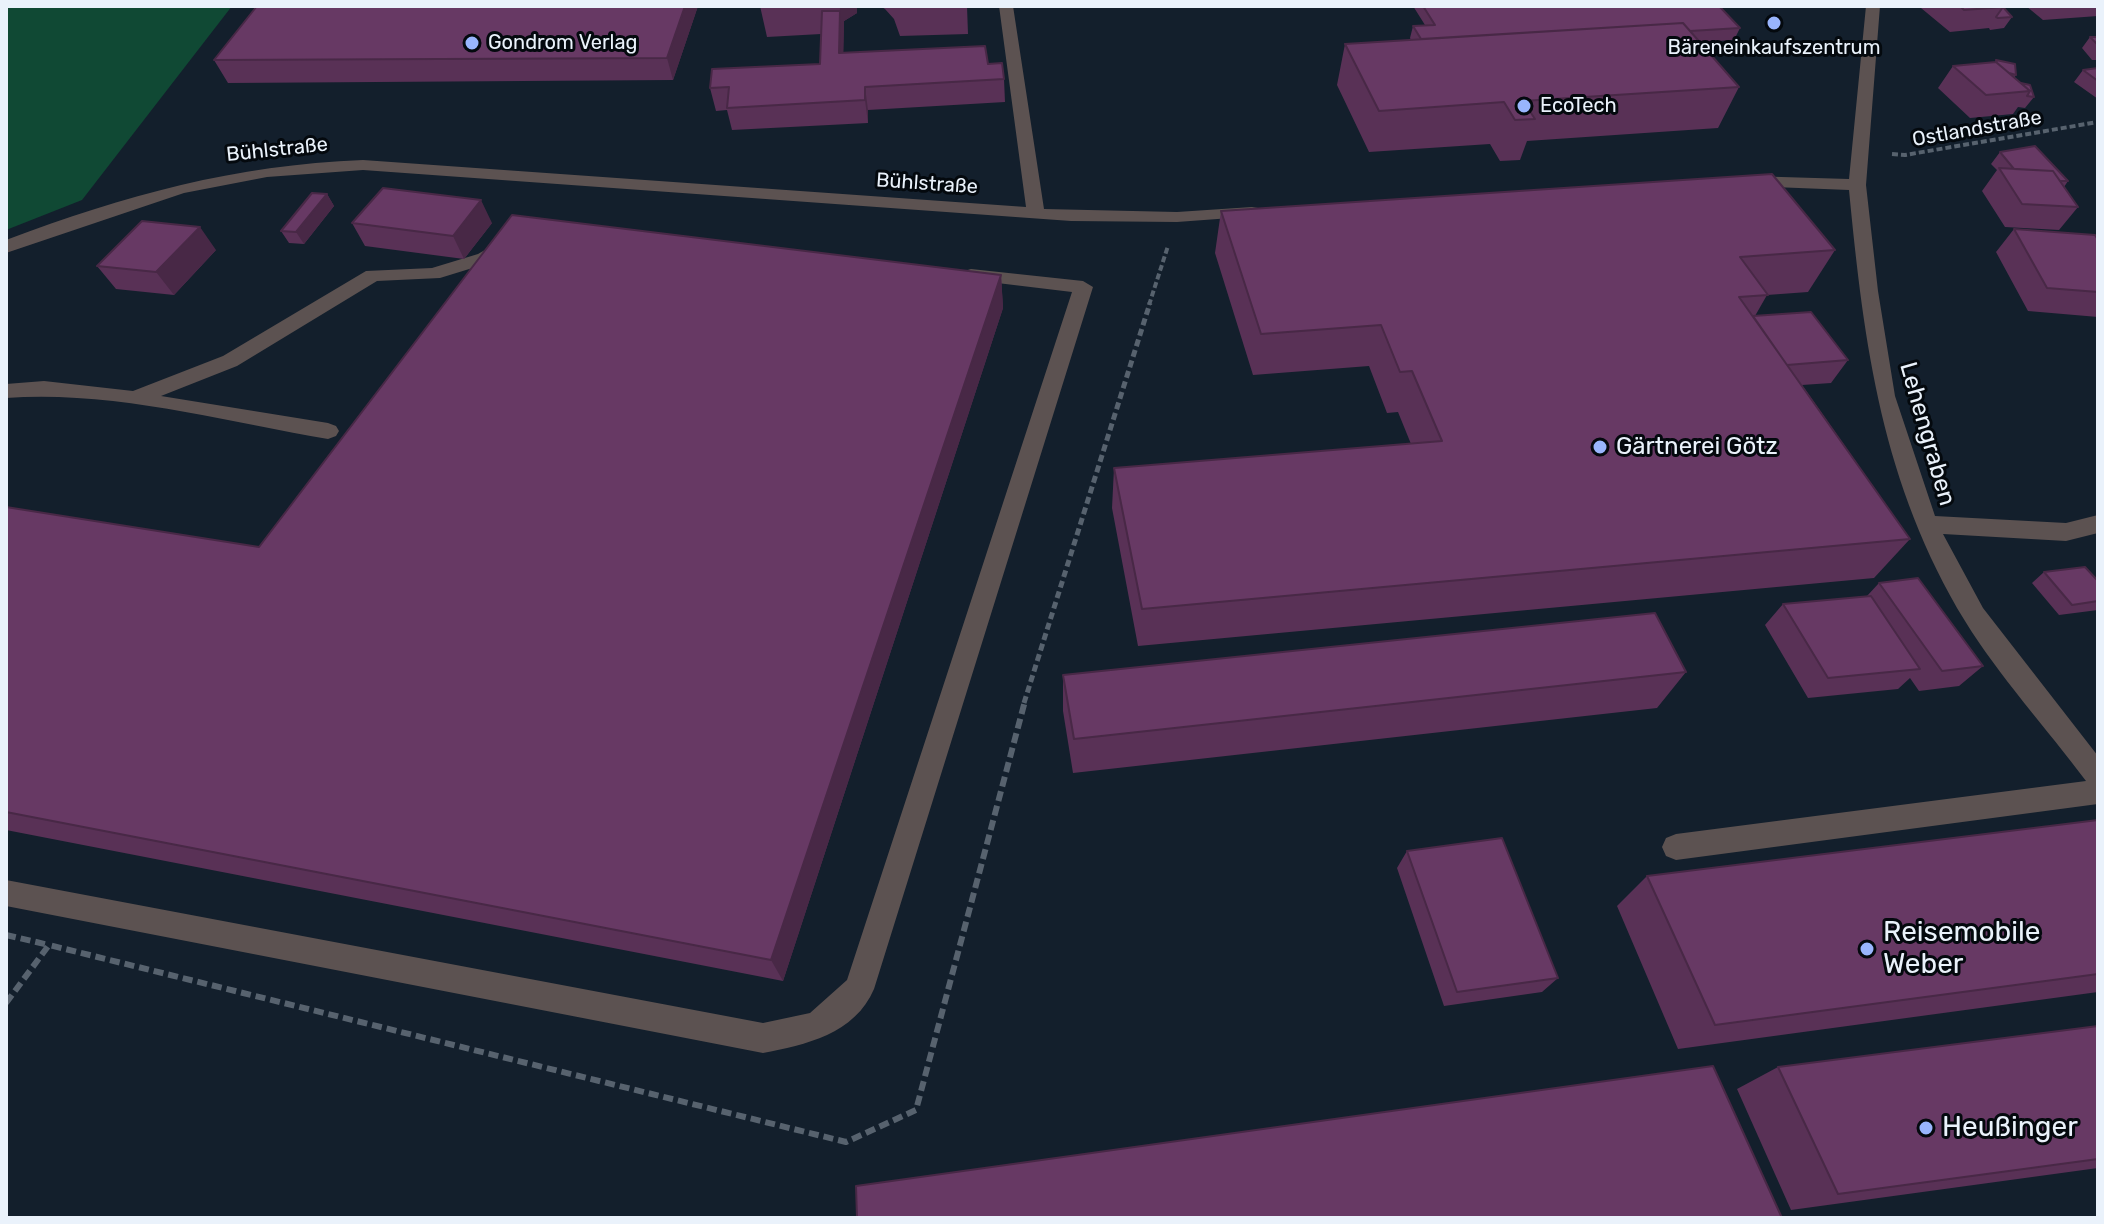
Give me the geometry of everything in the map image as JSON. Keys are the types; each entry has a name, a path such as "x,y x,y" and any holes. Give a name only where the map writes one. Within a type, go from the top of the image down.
{"street":[{"path":"1006,6 1036,213"},
{"name":"Lehengraben","path":"1873,6 1857,185 1868,291 1885,396 1927,524 1974,615 2098,776"},
{"name":"Bühlstraße","path":"6,247 127,202 183,186 251,172 316,166 363,165 1036,213 1177,217 1272,211"},
{"path":"1731,182 1857,185"},
{"path":"135,398 230,361 373,275 433,274 485,258 516,237 530,236"},
{"path":"6,893 763,1038 817,1027 859,989 1083,287 944,272"},
{"path":"6,391 59,389 135,398 328,431"},
{"path":"1927,524 2066,532 2098,524"},
{"path":"1676,847 2098,792"}],"path":[{"name":"Ostlandstraße","path":"1860,151 1905,155 2098,122"},
{"path":"6,935 846,1142 916,1110 1033,671 1177,217"},
{"path":"6,1003 49,945"}],"green space":[{"path":"6,6 232,6 82,200 6,230"}],"building":[{"name":"Gondrom Verlag","path":"257,6 685,6 667,58 214,60"},
{"path":"1423,6 1719,6 1740,28 1690,31 1683,23 1421,39 1413,26 1435,25"},
{"path":"1960,6 2001,6 2003,7 1964,10"},
{"path":"2003,7 2012,17 1996,17"},
{"path":"822,11 840,11 839,53 985,46 988,64 1002,63 1004,79 865,87 865,100 727,108 729,87 710,88 712,69 820,64"},
{"path":"1683,23 1739,87 1523,101 1535,119 1515,120 1504,102 1379,111 1345,44"},
{"path":"1996,60 2015,64 2016,75 2009,73"},
{"path":"1996,62 2030,91 1986,95 1953,66"},
{"path":"2098,68 2098,81 2083,70"},
{"path":"2021,83 2030,85 2034,97 2027,96 2030,91"},
{"path":"2035,146 2068,181 2060,181 2053,171 2014,169 2000,152"},
{"path":"1999,168 2053,171 2078,207 2022,204"},
{"name":"Gärtnerei Götz","path":"1772,174 1835,250 1740,257 1768,295 1739,297 1910,539 1142,609 1114,468 1442,441 1412,371 1400,372 1381,325 1261,334 1221,211"},
{"path":"383,188 481,200 453,236 352,223"},
{"path":"312,193 327,194 296,232 281,231"},
{"path":"512,215 1001,275 771,960 6,812 6,507 259,547"},
{"path":"142,221 200,227 156,272 97,266"},
{"path":"2014,229 2095,235 2098,240 2098,292 2047,288"},
{"path":"1811,312 1848,360 1787,365 1753,316"},
{"path":"2085,567 2098,581 2098,601 2072,605 2044,572"},
{"path":"1918,578 1983,666 1942,671 1879,583"},
{"path":"1871,596 1920,669 1828,678 1783,604"},
{"path":"1655,613 1686,672 1074,739 1063,675"},
{"name":"Reisemobile Weber","path":"2098,820 2098,974 1715,1025 1647,876"},
{"path":"1502,838 1558,978 1457,992 1407,851"},
{"name":"Heußinger","path":"2098,1026 2098,1159 1838,1194 1778,1067"},
{"path":"1713,1066 1782,1218 857,1218 856,1186"}],"place":[{"name":"Bäreneinkaufszentrum","path":"1774,23"},
{"name":"Gondrom Verlag","path":"472,43"},
{"name":"EcoTech","path":"1524,106"},
{"name":"Gärtnerei Götz","path":"1600,447"},
{"name":"Reisemobile Weber","path":"1867,949"},
{"name":"Heußinger","path":"1926,1128"}]}
